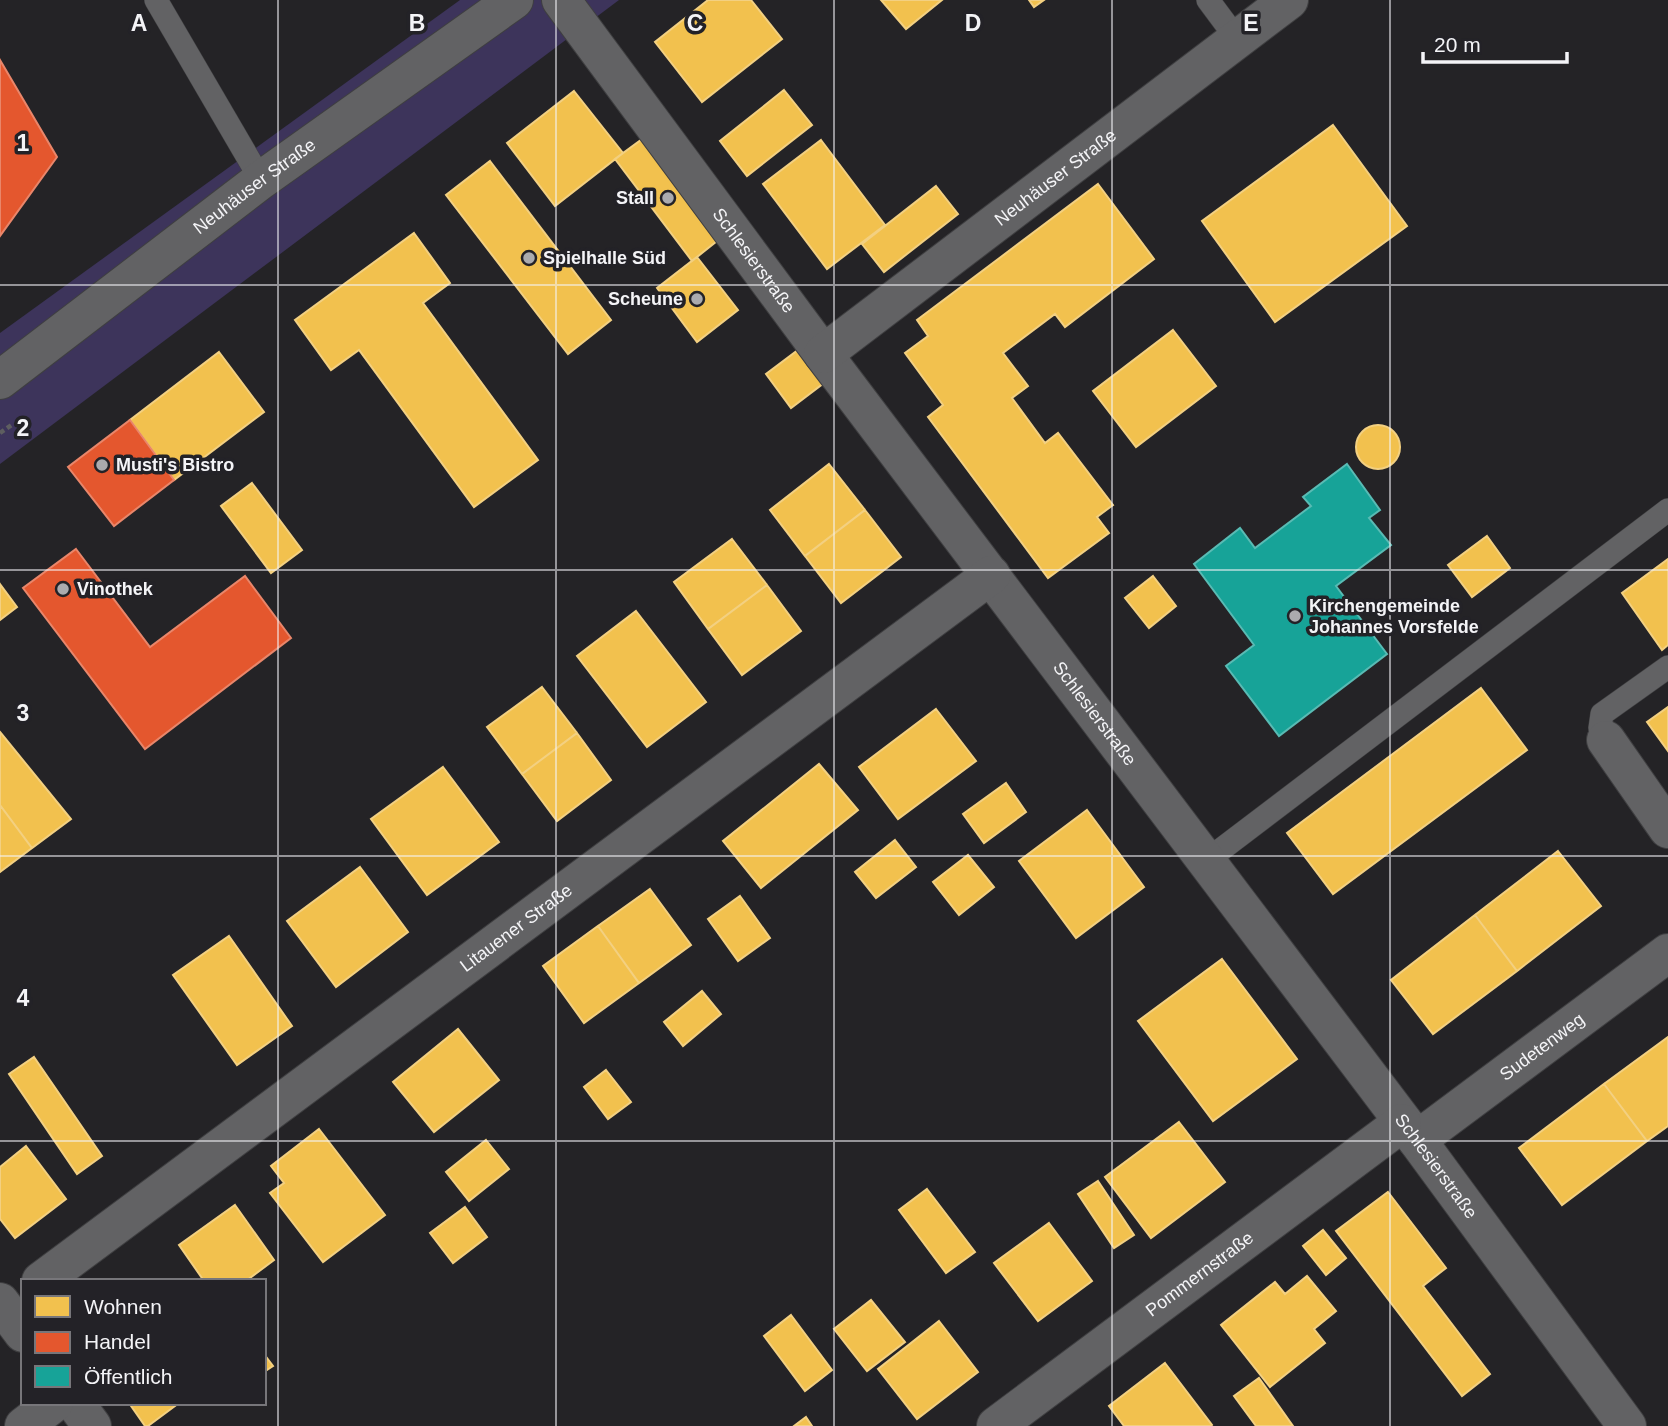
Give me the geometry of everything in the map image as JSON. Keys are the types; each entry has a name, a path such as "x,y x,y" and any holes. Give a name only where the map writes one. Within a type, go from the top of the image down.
{"street":[{"name":"Neuhäuser Straße","path":"0,380 261,180 514,0"},
{"name":"Schlesierstraße","path":"561,0 823,354 1410,1131 1627,1426"},
{"name":"Neuhäuser Straße","path":"823,354 1289,0"},
{"name":"Litauener Straße","path":"44,1279 991,575"},
{"path":"1606,740 1668,829"},
{"name":"Sudetenweg","path":"1410,1131 1668,953"},
{"name":"Pommernstraße","path":"996,1426 1410,1131"},
{"path":"24,1426 51,1405"},
{"path":"76,1405 92,1426"}],"lane":[{"path":"156,0 261,180"},
{"path":"1208,0 1237,39"},
{"path":"1206,861 1668,510"},
{"path":"1606,740 1600,728 1602,714 1668,667"}],"shaded area":[{"path":"460,0 619,0 0,464 0,333"}],"building: Wohnen":[{"path":"708,0 751,0 782,39 702,102 655,42"},
{"path":"881,0 942,0 906,29"},
{"path":"1029,0 1044,0 1034,7"},
{"path":"784,90 812,125 747,176 720,141"},
{"path":"574,91 623,153 555,206 507,143"},
{"path":"1333,125 1407,226 1275,322 1202,221"},
{"name":"Stall","path":"645,137 722,237 692,261 615,159"},
{"path":"821,140 885,225 827,269 763,184"},
{"name":"Spielhalle Süd","path":"490,161 611,320 568,354 446,195"},
{"path":"1098,184 1154,259 1065,327 1055,314 1003,353 1028,386 1012,398 1045,443 1058,433 1113,505 1097,517 1109,533 1048,578 928,417 943,405 905,353 928,336 917,320"},
{"path":"936,186 958,214 884,272 862,244"},
{"path":"414,233 450,283 423,303 538,460 474,507 359,350 331,370 295,320"},
{"name":"Scheune","path":"697,257 738,310 697,342 657,288"},
{"path":"1173,330 1216,386 1136,447 1093,391"},
{"path":"798,350 824,383 791,408 766,374"},
{"path":"219,352 264,412 174,480 130,420"},
{"path":"1378,425 1387,426 1394,431 1399,438 1399,456 1394,463 1387,468 1378,469 1369,468 1362,463 1357,456 1356,447 1357,438 1362,431 1369,426"},
{"path":"829,464 865,510 805,556 770,510"},
{"path":"252,483 302,550 271,573 221,506"},
{"path":"865,510 901,557 841,603 805,556"},
{"path":"1487,536 1510,568 1472,597 1448,565"},
{"path":"732,539 767,585 708,629 674,582"},
{"path":"1668,559 1668,645 1662,650 1622,593"},
{"path":"1153,576 1176,606 1149,628 1125,598"},
{"path":"0,584 17,607 0,620"},
{"path":"767,585 801,631 742,675 708,629"},
{"path":"636,611 706,702 647,747 577,656"},
{"path":"542,687 577,733 522,774 487,727"},
{"path":"1481,688 1527,750 1333,894 1287,833"},
{"path":"1668,707 1668,751 1647,722"},
{"path":"936,709 976,761 898,819 859,767"},
{"path":"0,732 71,819 32,848 0,805"},
{"path":"577,733 611,780 557,821 522,774"},
{"path":"819,764 858,810 761,888 723,841"},
{"path":"443,767 499,842 427,895 371,819"},
{"path":"1006,783 1026,812 984,843 963,814"},
{"path":"0,805 32,848 0,872"},
{"path":"1087,810 1144,887 1076,938 1019,861"},
{"path":"895,840 916,867 876,898 855,872"},
{"path":"1558,851 1601,906 1517,971 1475,915"},
{"path":"968,855 994,887 959,915 933,882"},
{"path":"360,867 408,932 336,987 287,921"},
{"path":"650,889 691,945 639,983 598,926"},
{"path":"740,896 770,938 738,961 708,919"},
{"path":"1475,915 1517,971 1433,1034 1391,980"},
{"path":"598,926 639,983 584,1023 543,966"},
{"path":"229,936 292,1026 237,1065 173,975"},
{"path":"1222,959 1297,1059 1213,1121 1138,1021"},
{"path":"702,991 721,1014 683,1046 664,1022"},
{"path":"458,1029 499,1080 434,1132 393,1082"},
{"path":"1668,1037 1668,1126 1647,1141 1604,1084"},
{"path":"34,1057 102,1156 77,1174 9,1074"},
{"path":"606,1070 631,1102 608,1119 584,1087"},
{"path":"1604,1084 1647,1141 1562,1205 1519,1148"},
{"path":"1179,1122 1225,1182 1151,1238 1105,1177"},
{"path":"319,1129 385,1215 323,1262 270,1193 284,1183 271,1166"},
{"path":"486,1140 509,1169 469,1201 446,1172"},
{"path":"26,1146 66,1199 15,1238 0,1219 0,1167"},
{"path":"1098,1181 1134,1235 1114,1248 1078,1194"},
{"path":"927,1189 975,1252 946,1273 899,1210"},
{"path":"1388,1192 1446,1268 1423,1286 1490,1374 1462,1396 1336,1231"},
{"path":"235,1205 274,1260 249,1279 203,1279 179,1245"},
{"path":"465,1207 487,1237 453,1263 430,1233"},
{"path":"1049,1223 1092,1281 1038,1321 994,1263"},
{"path":"1323,1230 1346,1258 1326,1275 1303,1246"},
{"path":"1307,1276 1336,1311 1314,1329 1325,1343 1270,1387 1221,1325 1275,1282 1285,1294"},
{"path":"871,1300 905,1342 867,1371 834,1329"},
{"path":"791,1315 832,1370 805,1391 764,1336"},
{"path":"939,1321 978,1372 917,1419 878,1369"},
{"path":"266,1357 273,1366 266,1371"},
{"path":"1165,1363 1211,1426 1124,1426 1109,1406"},
{"path":"1259,1378 1293,1426 1256,1426 1234,1396"},
{"path":"130,1405 176,1405 148,1426 145,1426"},
{"path":"806,1417 812,1426 794,1426"}],"building: Handel":[{"path":"0,60 57,157 0,236"},
{"path":"130,420 174,480 114,526 68,467"},
{"path":"76,549 150,647 245,576 291,638 145,749 23,588"}],"building: Öffentlich":[{"name":"Kirchengemeinde Johannes Vorsfelde","path":"1347,464 1380,510 1369,518 1391,545 1336,586 1387,654 1279,736 1226,666 1254,645 1194,564 1240,528 1255,548 1311,506 1303,497"}],"place":[{"name":"Stall","path":"668,198"},
{"name":"Spielhalle Süd","path":"529,258"},
{"name":"Scheune","path":"697,299"},
{"name":"Musti's Bistro","path":"102,465"},
{"name":"Vinothek","path":"63,589"},
{"name":"Kirchengemeinde Johannes Vorsfelde","path":"1295,616"}]}
